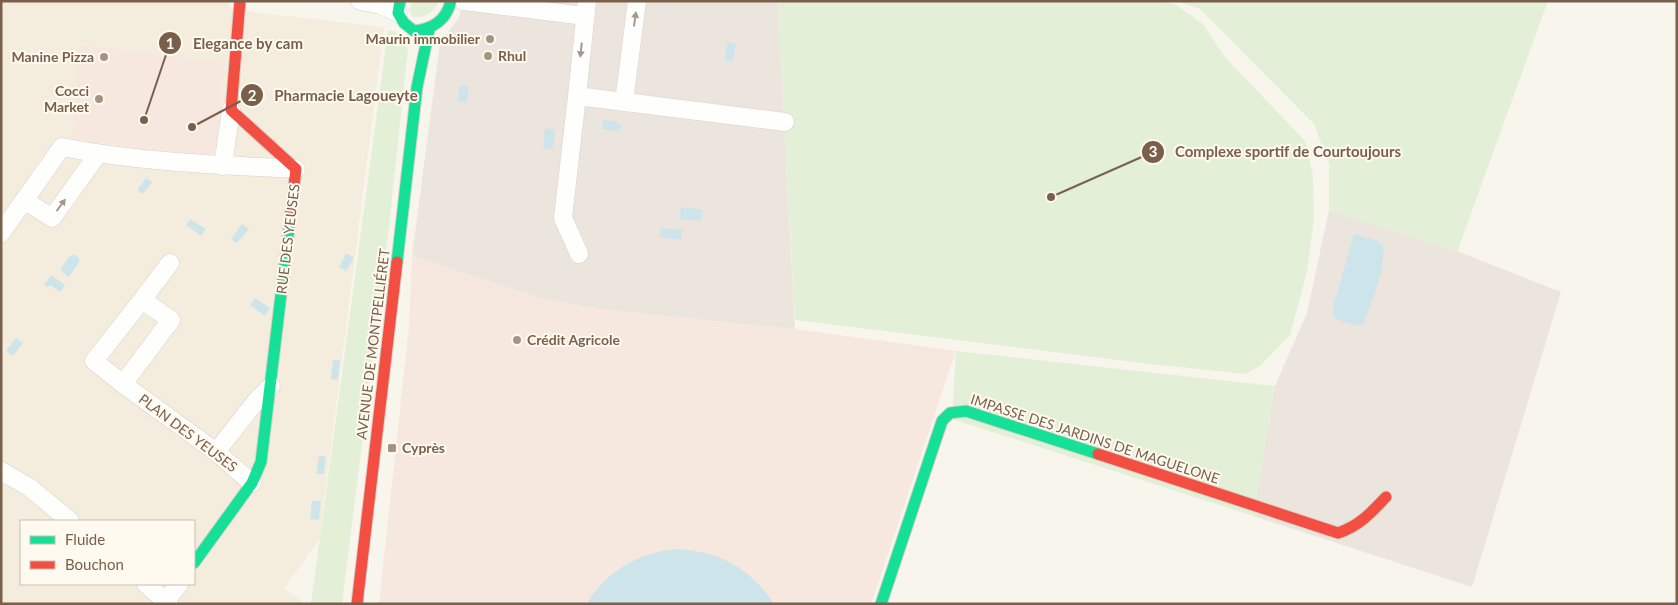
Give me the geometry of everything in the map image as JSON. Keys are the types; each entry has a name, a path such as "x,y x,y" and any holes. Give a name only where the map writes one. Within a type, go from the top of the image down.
{"street":[{"path":"223,166 240,1"},
{"path":"360,1 399,7 404,23 414,31 430,30 457,3 586,9 563,218 579,254"},
{"path":"364,2 375,1"},
{"path":"624,102 637,1"},
{"name":"AVENUE DE MONTPELLIÉRET","path":"357,604 417,87 430,30"},
{"name":"AVENUE DE MONTPELLIÉRET","path":"414,31 417,52 417,87"},
{"path":"577,96 785,122"},
{"name":"RUE DES YEUSES","path":"195,563 252,483 261,462 296,169 230,110"},
{"path":"1,233 62,147 98,154 223,166 296,169"},
{"path":"24,200 52,218 98,154"},
{"name":"PLAN DES YEUSES","path":"170,263 94,361 216,452 252,483"},
{"path":"123,384 171,320 142,300"},
{"path":"216,452 257,400 271,386"},
{"name":"IMPASSE DES JARDINS DE MAGUELONE","path":"880,604 942,421 950,413 966,410 1338,533 1351,529 1366,519 1386,497"},
{"path":"1,470 29,487 69,520"},
{"path":"147,585 168,602 178,585"}],"shaded area":[{"path":"1,1 227,1 232,8 252,12 384,27 320,532 324,533 284,588 305,604 1,604"},
{"path":"462,1 778,1 795,329 606,310 543,299 412,256 440,43 460,16"},
{"path":"79,45 225,63 216,147 212,153 206,155 72,139"},
{"path":"1329,210 1457,251 1561,292 1472,587 1253,516 1275,386 1307,313"},
{"path":"412,256 543,299 606,310 795,329 956,351 871,604 379,604 409,326"}],"green space":[{"path":"412,1 439,1 428,14 421,17 413,17 410,12"},
{"path":"778,1 1163,1 1176,5 1203,24 1225,57 1306,142 1313,176 1314,219 1307,272 1290,335 1261,365 1246,374 795,320"},
{"path":"1176,1 1548,1 1457,252 1329,210 1329,164 1314,124 1200,9"},
{"path":"388,31 395,31 408,49 388,236 342,604 311,604"},
{"path":"956,351 1275,386 1253,516 952,419"}],"water":[{"path":"727,42 736,44 733,61 725,60"},
{"path":"459,86 469,87 467,102 458,101"},
{"path":"603,120 622,124 621,129 618,128 617,131 602,129"},
{"path":"545,128 555,130 553,150 543,148"},
{"path":"146,178 152,182 143,194 137,190"},
{"path":"681,207 703,210 701,221 679,219"},
{"path":"190,219 206,229 201,236 186,225"},
{"path":"242,224 249,229 237,243 231,239"},
{"path":"661,228 682,230 681,240 659,237"},
{"path":"1354,234 1378,241 1383,245 1381,272 1363,325 1347,323 1333,316 1333,307"},
{"path":"346,253 354,258 346,271 339,267"},
{"path":"74,254 79,258 79,262 69,277 60,270 69,257"},
{"path":"51,275 65,285 60,292 50,285 48,287 44,285"},
{"path":"255,298 270,308 265,316 250,305"},
{"path":"16,338 23,343 13,356 6,351"},
{"path":"333,360 340,360 338,380 331,379"},
{"path":"319,456 326,456 324,474 316,474"},
{"path":"312,501 321,501 319,520 310,519"},
{"path":"678,549 707,554 733,564 755,581 774,604 587,604 604,581 626,565 651,554"}],"traffic: fast":[{"path":"400,1 398,13 404,23 414,31 438,23 446,14 451,1"},
{"path":"397,262 417,87 429,30"},
{"path":"195,562 252,483 261,462 291,211"},
{"path":"881,604 942,421 950,413 966,411 1098,454"}],"traffic: jam":[{"path":"240,1 231,110 296,169 291,211"},
{"path":"357,604 397,262"},
{"path":"1098,454 1338,533 1358,523 1370,514 1386,497"}],"place":[{"name":"Maurin immobilier","path":"490,39"},
{"name":"Rhul","path":"488,56"},
{"name":"Manine Pizza","path":"104,57"},
{"name":"Cocci Market","path":"99,99"},
{"name":"Elegance by cam","path":"144,120"},
{"name":"Pharmacie Lagoueyte","path":"192,127"},
{"name":"Complexe sportif de Courtoujours","path":"1051,197"},
{"name":"Crédit Agricole","path":"517,340"},
{"name":"Cyprès","path":"392,448"}]}
